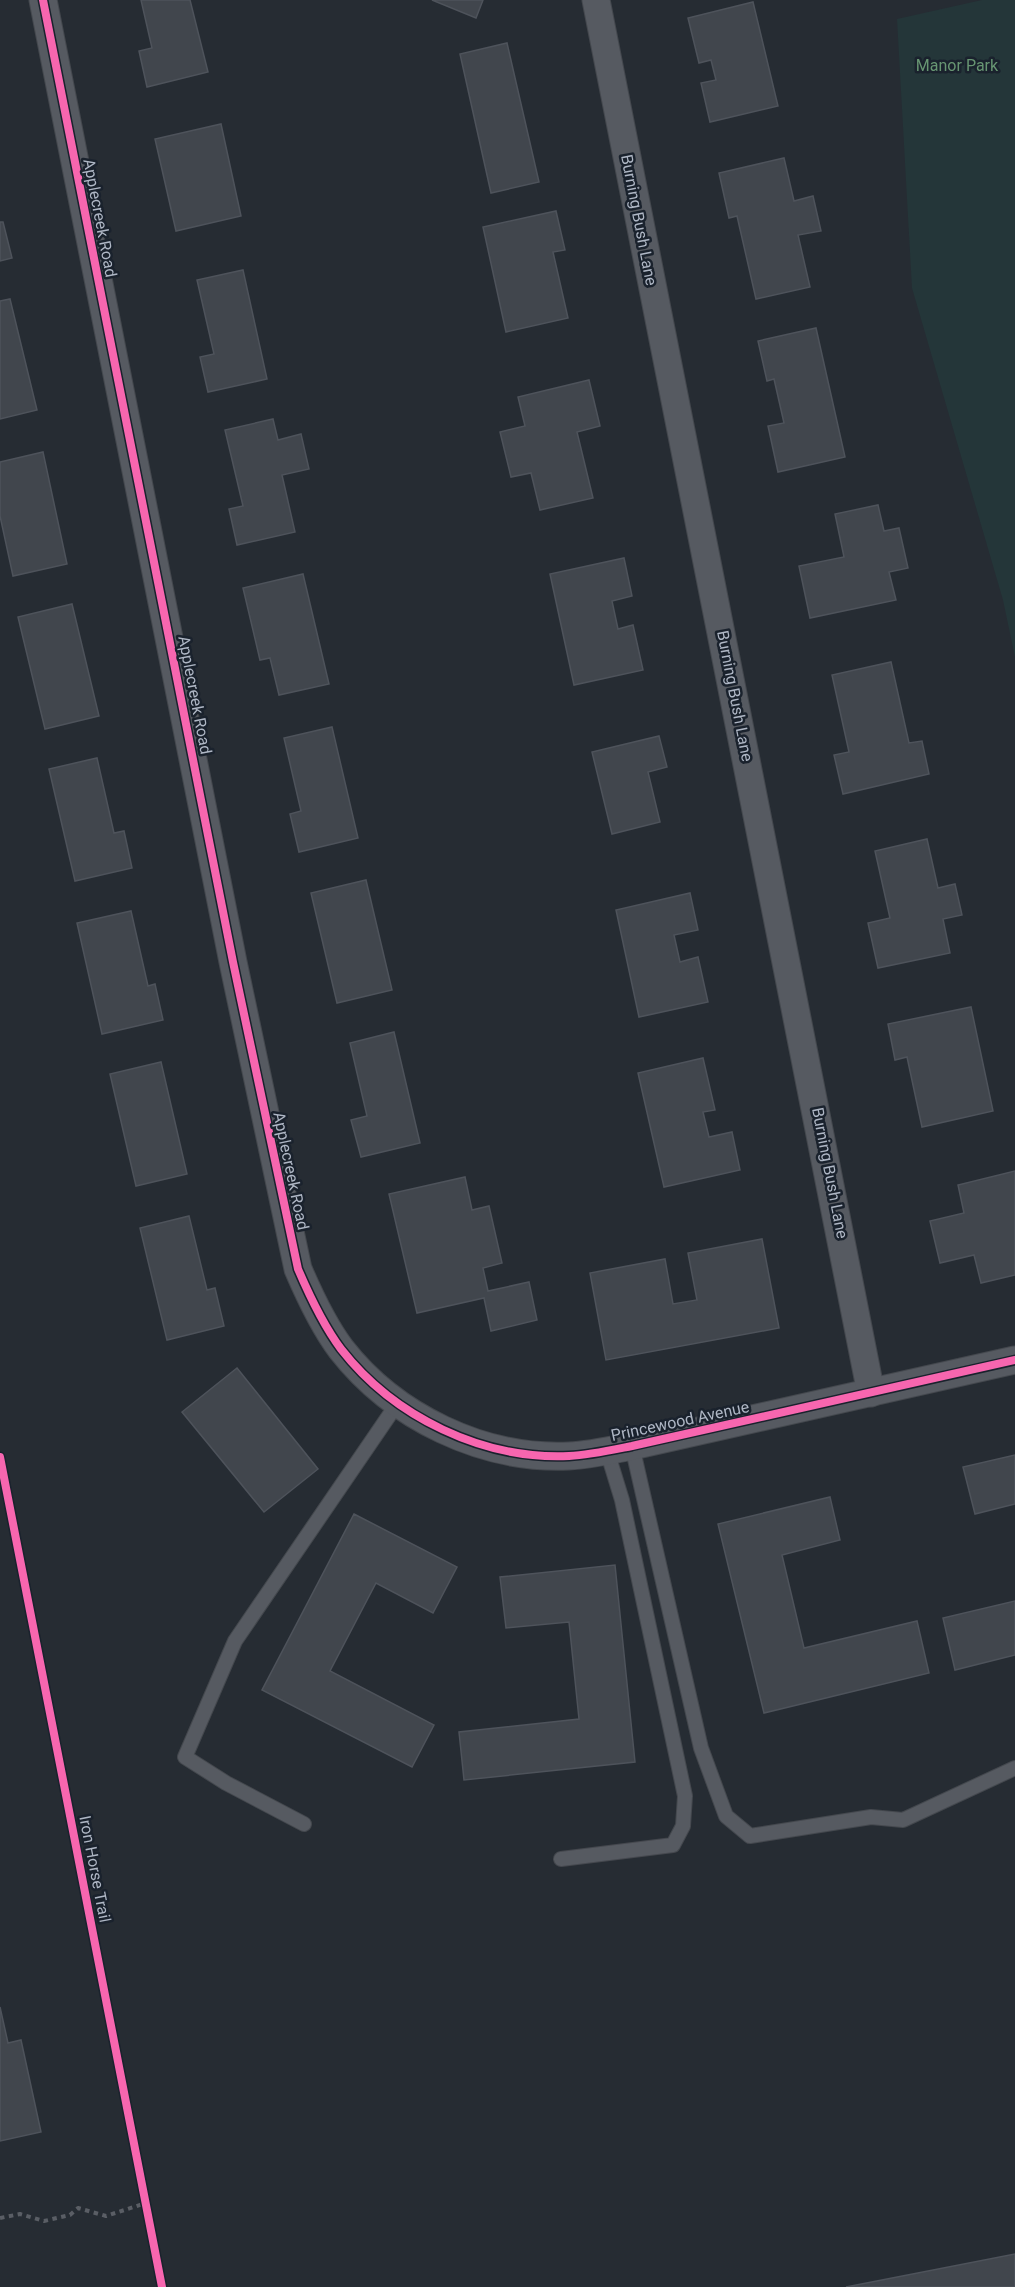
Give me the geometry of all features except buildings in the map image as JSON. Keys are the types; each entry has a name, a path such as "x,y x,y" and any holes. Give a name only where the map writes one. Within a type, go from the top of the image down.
{"street":[{"name":"Applecreek Road","path":"43,0 233,962 298,1269 316,1310 340,1348 365,1377"},
{"name":"Burning Bush Lane","path":"596,0 858,1315 871,1393"},
{"name":"Princewood Avenue","path":"365,1377 398,1404 433,1425 481,1444 525,1454 569,1456 620,1449 1015,1360"}],"lane":[{"path":"304,1824 226,1784 185,1757 235,1641 398,1404"},
{"path":"620,1449 701,1748 726,1816 750,1836 871,1817 903,1820 1015,1768"},
{"path":"561,1859 673,1845 683,1826 685,1796 622,1500 620,1449"}],"path":[{"path":"144,2191 148,2213"},
{"path":"0,2218 20,2214 44,2221 70,2215 78,2208 106,2216 146,2203"}],"green space":[{"name":"Manor Park","path":"982,0 1015,0 1015,657 1003,600 912,288 897,19"}],"cycle path":[{"path":"43,0 233,962 298,1269 317,1310 341,1349 362,1373 387,1395 414,1414 443,1430 505,1451 569,1456 632,1446 1015,1360"},
{"name":"Iron Horse Trail","path":"0,1457 162,2287"}]}
